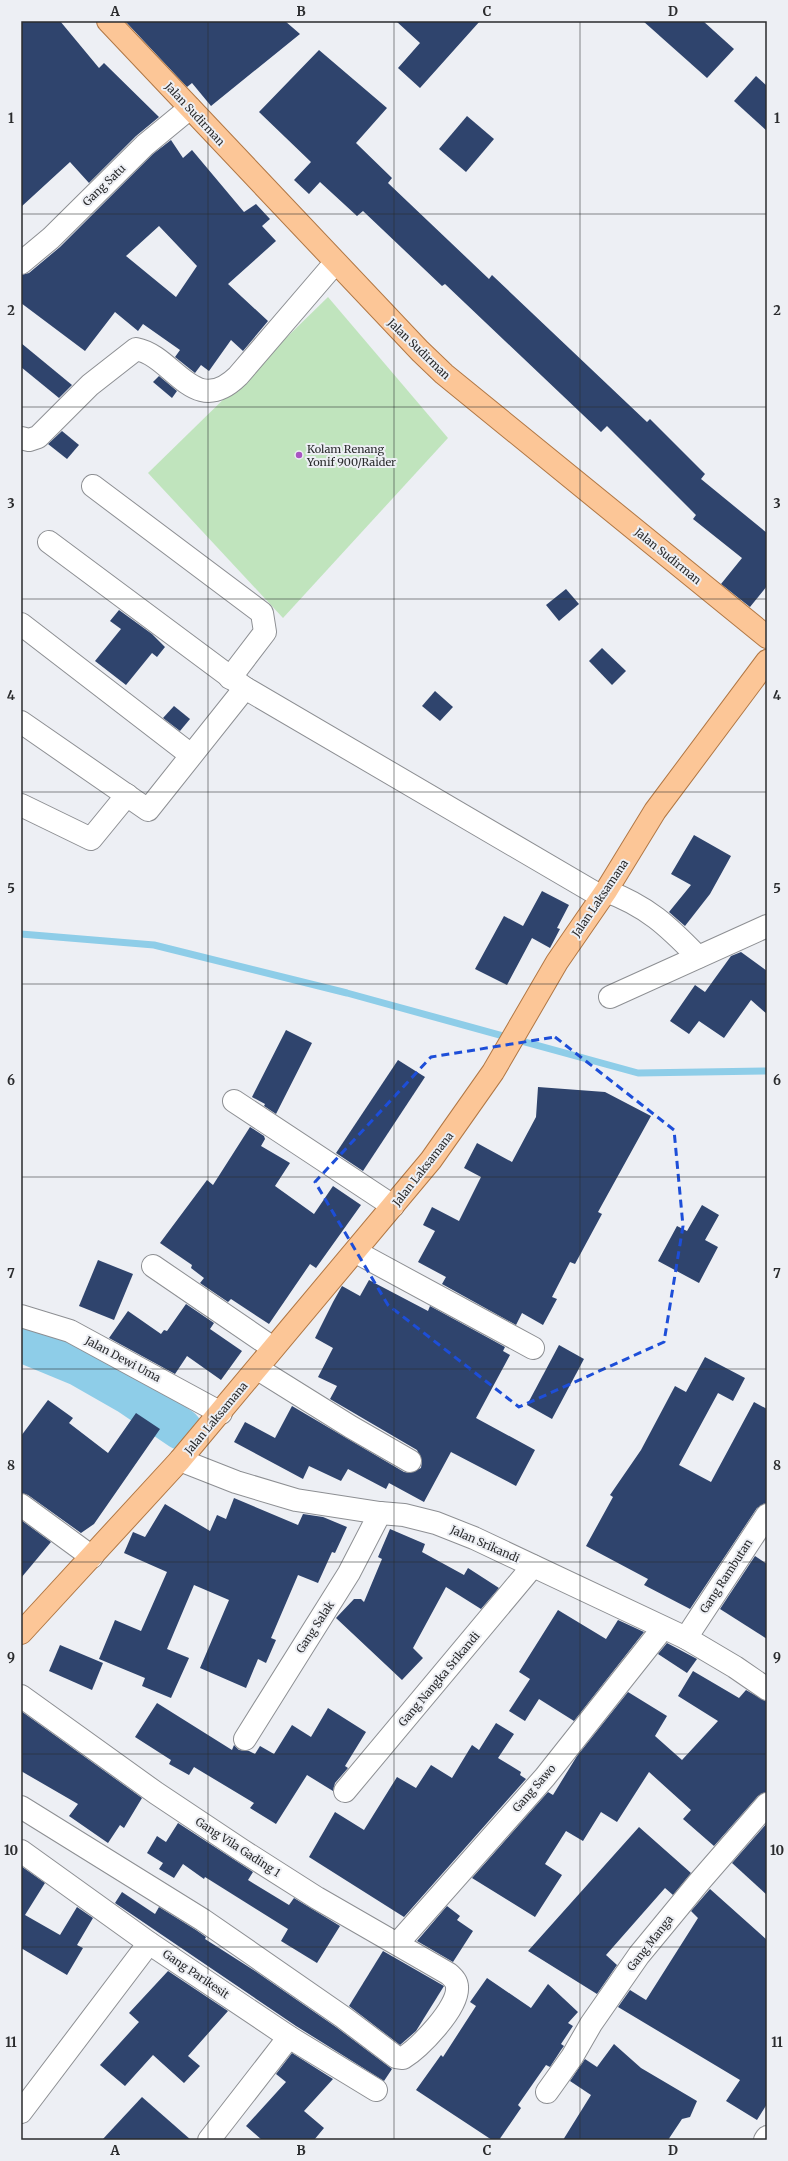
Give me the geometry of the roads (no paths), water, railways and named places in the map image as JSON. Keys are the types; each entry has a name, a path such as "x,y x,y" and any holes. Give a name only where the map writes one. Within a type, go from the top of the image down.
{"main road":[{"name":"Jalan Sudirman","path":"113,23 335,263 395,326 444,374 767,637"},
{"name":"Jalan Laksamana","path":"21,1633 92,1557 221,1413 258,1369 273,1348 356,1252 431,1160 493,1072 557,962 604,894 656,811 767,661"}],"street":[{"name":"Gang Satu","path":"21,263 51,238 145,145 190,108"},
{"path":"21,438 29,440 38,437 90,385 136,349 152,356 196,388 212,391 226,386 242,370 335,263"},
{"path":"21,722 148,810 191,756 238,683 265,632 262,613 93,486"},
{"path":"49,542 238,683 604,894 624,897 656,916 698,956"},
{"path":"21,624 191,756"},
{"path":"21,805 91,839 127,795"},
{"path":"610,997 698,956 763,932"},
{"path":"234,1101 393,1206"},
{"path":"356,1252 533,1348"},
{"path":"153,1266 273,1348"},
{"name":"Jalan Dewi Uma","path":"21,1316 70,1331 221,1413"},
{"path":"258,1369 351,1427 410,1461"},
{"name":"Jalan Srikandi","path":"180,1460 236,1482 296,1500 380,1513 404,1515 436,1523 505,1551 533,1566 686,1638 767,1689"},
{"path":"21,1505 92,1557"},
{"name":"Gang Salak","path":"245,1739 349,1573 380,1513"},
{"name":"Gang Rambutan","path":"686,1638 767,1514"},
{"name":"Gang Nangka Srikandi","path":"345,1791 533,1566"},
{"name":"Gang Sawo","path":"398,1943 545,1777 663,1628"},
{"name":"Gang Vila Gading 1","path":"21,1696 156,1793 240,1849 317,1898 398,1943 449,1974 455,1980 458,1988 451,2005 434,2030 403,2058 396,2057 343,2017 203,1920 21,1807"},
{"name":"Gang Manga","path":"547,2092 572,2057 591,2024 639,1955 700,1881 767,1804"},
{"name":"Gang Parikesit","path":"21,1851 149,1943 289,2036 376,2090"},
{"path":"21,2112 149,1943"},
{"path":"208,2140 289,2036"}],"waterway":[{"path":"21,934 154,945 347,993 638,1073 767,1071"},
{"path":"21,1341 79,1365 128,1393 181,1429"}],"place":[{"name":"Kolam Renang Yonif 900/Raider","path":"299,455"}]}
